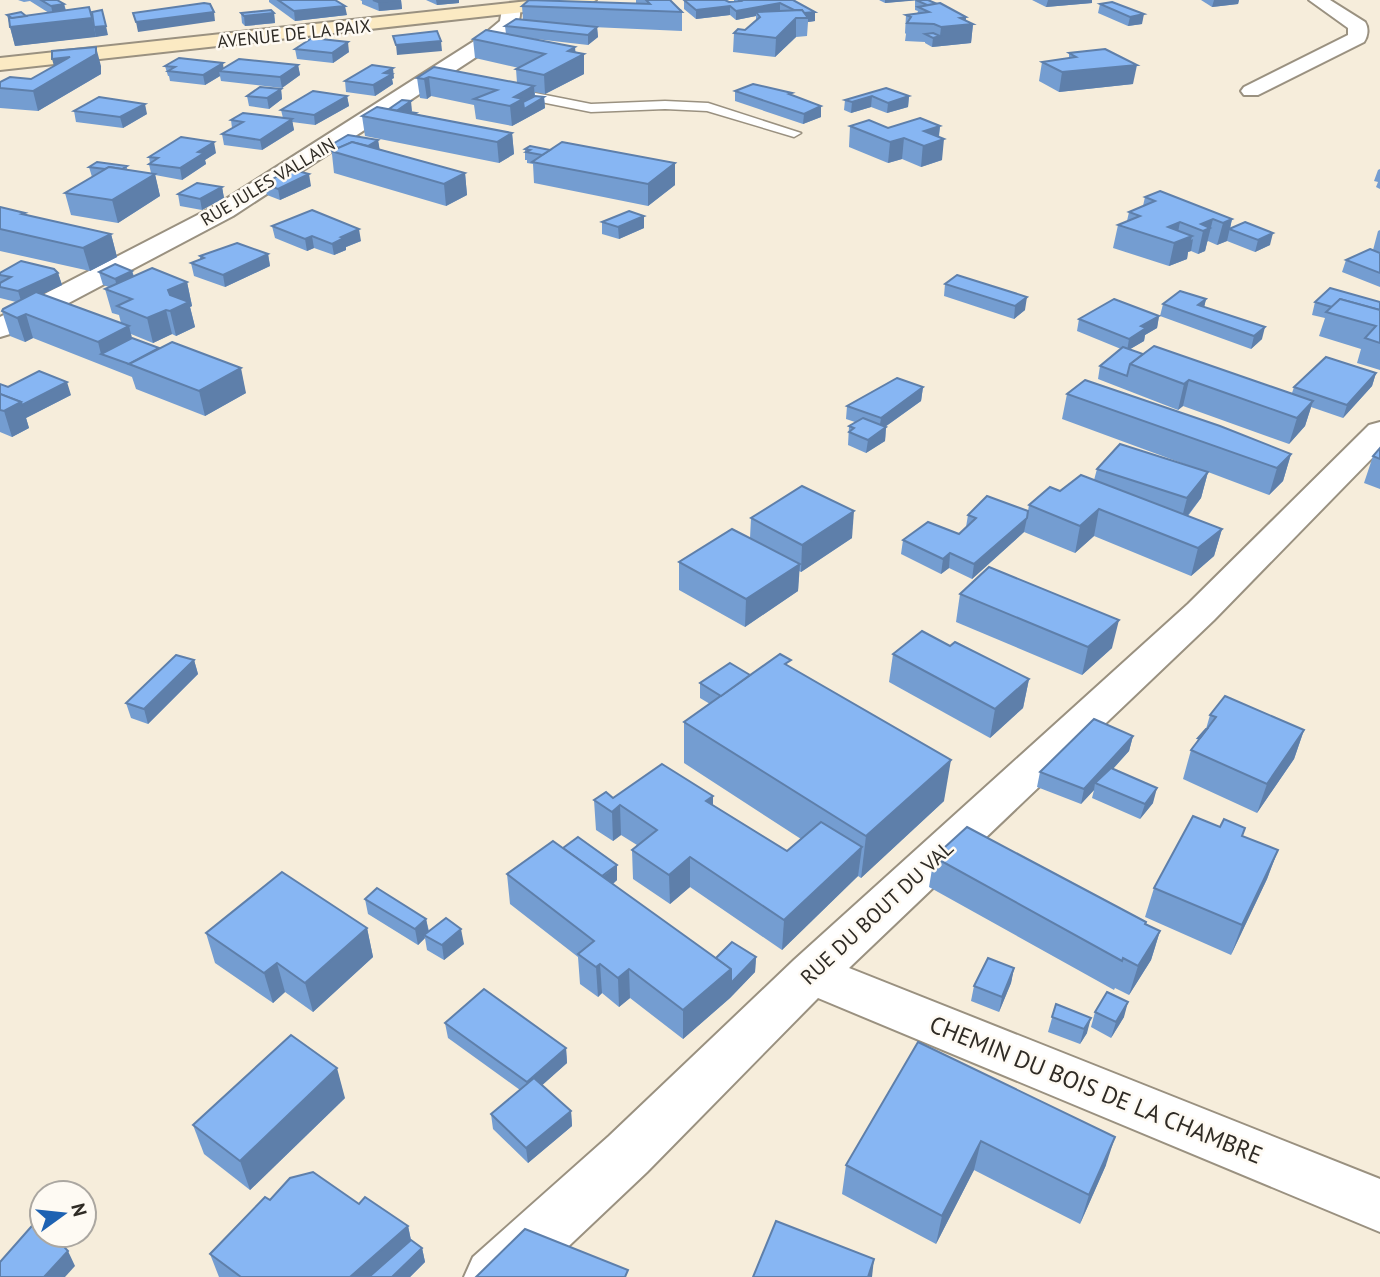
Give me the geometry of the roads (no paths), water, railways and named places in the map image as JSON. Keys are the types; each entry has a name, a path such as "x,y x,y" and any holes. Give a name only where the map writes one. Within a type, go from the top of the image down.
{"main road":[{"name":"AVENUE DE LA PAIX","path":"0,64 587,0"}],"street":[{"path":"1251,91 1357,38 1359,26 1318,0"},
{"name":"RUE JULES VALLAIN","path":"0,328 224,211 440,79 510,24 513,16 511,9"},
{"name":"RUE DU BOUT DU VAL","path":"494,1277 628,1154 811,974 1201,612 1380,432"},
{"name":"CHEMIN DU BOIS DE LA CHAMBRE","path":"811,974 1380,1206"}],"lane":[{"path":"499,90 591,108 665,105 708,107 794,133"}]}
